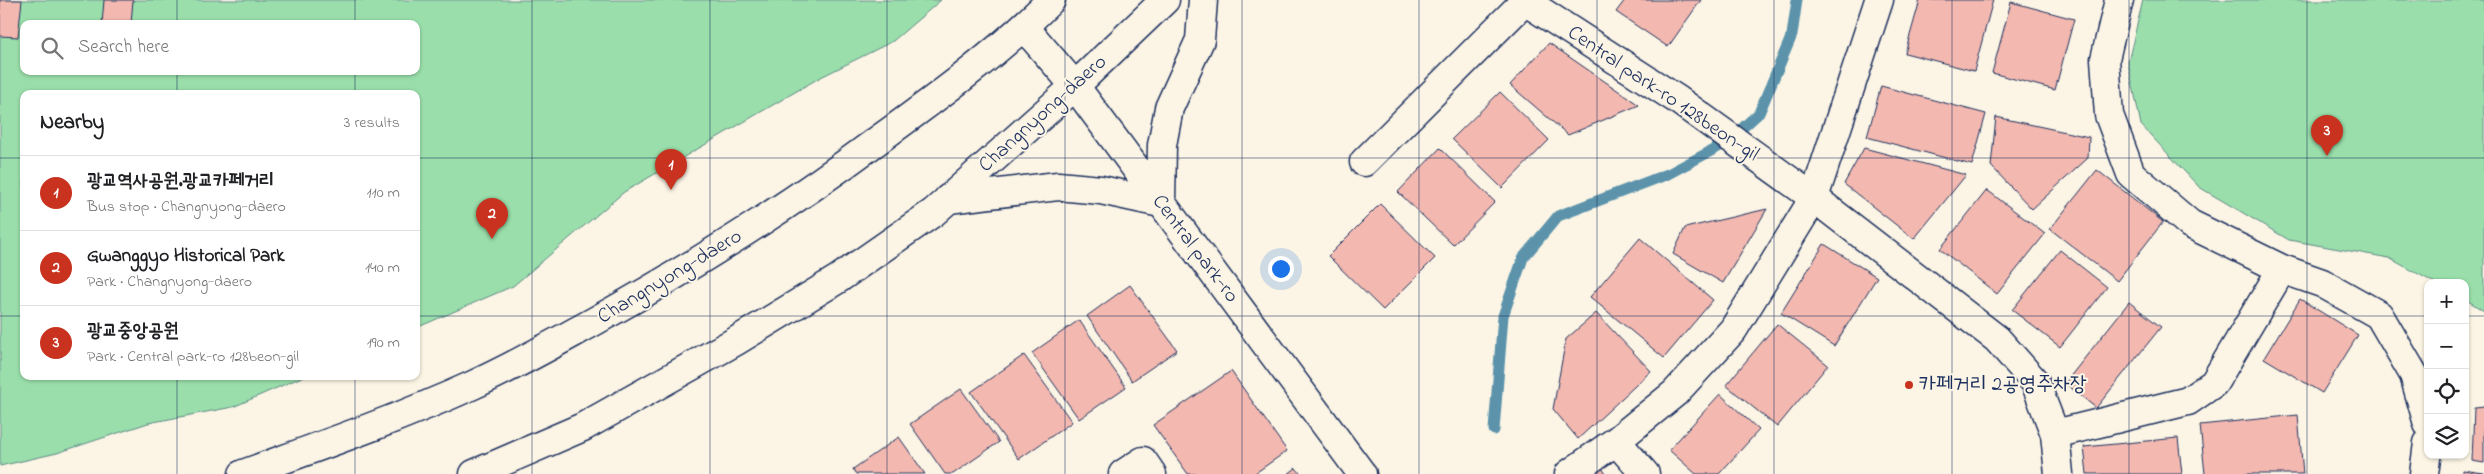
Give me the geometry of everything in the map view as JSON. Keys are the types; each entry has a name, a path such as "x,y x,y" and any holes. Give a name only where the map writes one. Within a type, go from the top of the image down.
{"street":[{"name":"Changnyong-daero","path":"243,474 372,427 474,384 642,295 710,256 827,178 978,66 1024,27 1051,0"},
{"name":"Changnyong-daero","path":"474,474 583,427 736,341 838,279 934,212 1075,86 1165,0"},
{"path":"948,199 1058,186 1101,190 1161,203 1162,145 1169,108 1200,40 1203,0"},
{"path":"1569,474 1616,441 1675,393 1733,330 1814,198 1879,0"},
{"path":"2119,0 2105,59 2109,115 2131,174 2190,224 2282,269 2322,283 2379,314 2414,375 2425,414"},
{"name":"Central park-ro 128beon-gil","path":"1364,162 1524,1 1678,100 1814,198 1997,339 2035,382 2055,434 2059,474"},
{"name":"Central park-ro","path":"1024,27 1075,86 1362,474"},
{"path":"2055,434 2188,401 2214,383 2282,269"},
{"path":"1616,441 1645,474"},
{"path":"2424,474 2426,459"},
{"path":"1123,474 1143,461 1152,474"}],"green space":[{"path":"0,0 941,0 893,41 819,78 624,192 513,286 420,326 420,90 20,90 20,380 295,380 233,407 148,423 57,453 0,466"},
{"path":"2143,0 2484,0 2484,311 2469,302 2469,279 2428,279 2389,258 2289,240 2199,187 2141,125 2128,62"}],"building":[{"path":"0,0 22,0 18,37 0,36"},
{"path":"104,0 133,0 131,20 102,20"},
{"path":"1625,0 1701,0 1668,47 1616,12"},
{"path":"1920,0 1993,0 1974,71 1905,53"},
{"path":"2011,2 2074,19 2055,90 1992,73"},
{"path":"1549,43 1639,105 1568,135 1510,85"},
{"path":"1881,86 1986,114 1972,165 1867,137"},
{"path":"1500,92 1549,140 1502,188 1452,139"},
{"path":"1996,117 2089,137 2088,158 2032,209 1991,166"},
{"path":"1440,148 1495,202 1453,245 1398,192"},
{"path":"1864,148 1966,175 1914,239 1844,184"},
{"path":"2097,170 2163,222 2117,281 2050,229"},
{"path":"1987,190 2045,234 1997,294 1940,249"},
{"path":"1380,204 1435,258 1383,310 1328,256"},
{"path":"1767,209 1723,283 1673,254 1685,228"},
{"path":"1640,238 1713,300 1664,358 1590,297"},
{"path":"1824,244 1877,277 1834,346 1781,313"},
{"path":"2060,250 2107,287 2060,347 2012,310"},
{"path":"1130,285 1177,350 1132,381 1087,316"},
{"path":"2300,299 2358,335 2322,393 2264,358"},
{"path":"2129,302 2161,327 2096,408 2065,383"},
{"path":"1596,313 1651,371 1578,439 1553,409 1566,339"},
{"path":"1079,320 1126,387 1079,419 1032,353"},
{"path":"1777,324 1828,365 1777,427 1726,385"},
{"path":"1024,355 1072,422 1019,459 971,392"},
{"path":"1231,371 1287,451 1254,474 1188,474 1153,425"},
{"path":"961,389 999,442 953,474 945,474 910,424"},
{"path":"1720,394 1759,430 1719,474 1696,474 1669,450"},
{"path":"2484,407 2484,463 2472,461 2474,408"},
{"path":"2298,415 2303,474 2205,474 2200,425"},
{"path":"899,437 925,474 856,474 853,469"},
{"path":"2178,438 2182,474 2087,474 2084,447"},
{"path":"1296,468 1301,474 1288,474"},
{"path":"1602,468 1606,474 1593,474"},
{"path":"2463,470 2484,473 2484,474 2463,474"}],"waterway":[{"path":"1494,430 1503,316 1523,258 1558,216 1668,174 1726,143 1759,113 1792,35 1797,0"}],"place":[{"name":"광교중앙공원","path":"2327,156"},
{"name":"광교역사공원.광교카페거리","path":"671,190"},
{"name":"Gwanggyo Historical Park","path":"492,239"},
{"name":"카페거리 2공영주차장","path":"1909,385"}]}
